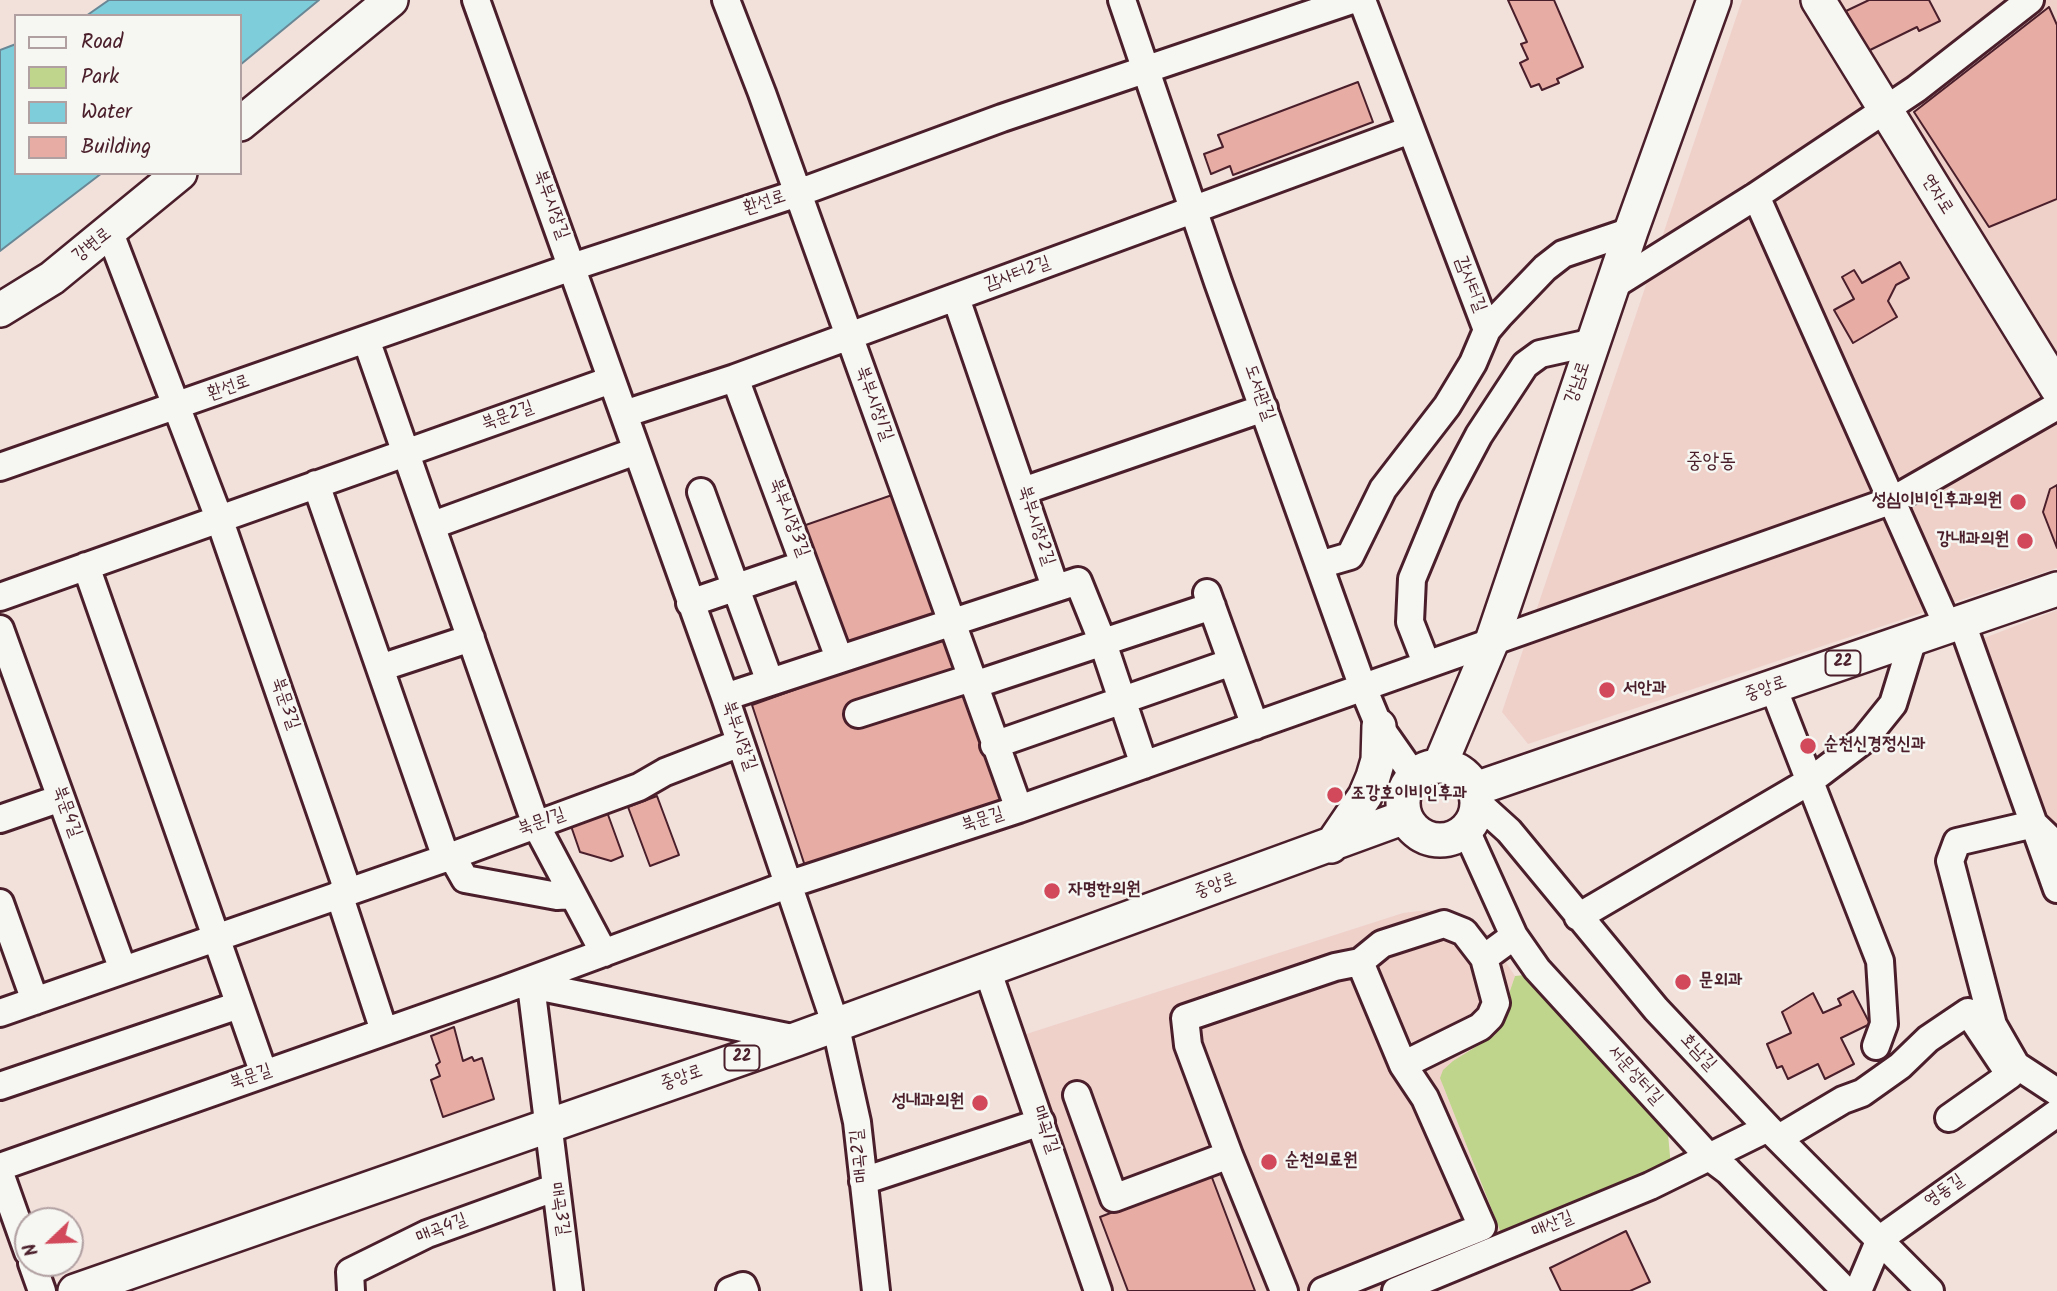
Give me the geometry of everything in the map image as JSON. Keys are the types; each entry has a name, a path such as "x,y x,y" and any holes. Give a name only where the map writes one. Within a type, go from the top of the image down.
{"main road":[{"path":"242,122 391,0"},
{"name":"강남로","path":"1427,770 1492,641 1631,231 1714,0"},
{"name":"연자로","path":"1818,0 2057,388"},
{"name":"강변로","path":"0,310 51,278 110,233 178,175"},
{"name":"중앙로","path":"1473,807 1773,687 2057,589"},
{"path":"1331,846 1365,796 1373,777 1378,760 1379,726"},
{"path":"1405,817 1404,795 1427,770 1455,768 1467,776 1473,807"},
{"name":"22","path":"1405,817 1413,829 1425,837 1440,840 1454,838 1473,807"},
{"name":"중앙로","path":"75,1291 797,1039 1405,817"}],"street":[{"name":"북부시장길","path":"476,0 725,697 835,1023"},
{"name":"북부시장1길","path":"726,0 798,192 1019,809"},
{"name":"도서관길","path":"1122,0 1362,685 1379,726 1427,770"},
{"name":"환선로","path":"0,467 367,342 572,267 798,192 1144,69 1352,0"},
{"name":"감사터길","path":"1319,565 1350,556 1383,489 1447,407 1473,363 1487,330 1362,0"},
{"path":"1614,285 1756,196 1884,111 2030,0"},
{"name":"감사터2길","path":"624,414 736,378 1410,130"},
{"path":"1756,196 1893,500 1955,625 2057,889"},
{"path":"1487,330 1554,260 1585,245 1631,231"},
{"path":"110,233 177,407"},
{"name":"북부시장2길","path":"956,298 1055,587 1078,581 1103,643 1144,765"},
{"path":"367,342 536,825 604,953"},
{"path":"1426,663 1410,622 1412,579 1446,497 1479,435 1525,365 1540,354 1594,342"},
{"name":"북부시장3길","path":"736,378 828,653"},
{"name":"북문2길","path":"219,518 611,380"},
{"name":"북문길","path":"0,1167 503,990 787,885 1019,809 1255,726 1362,685 1893,500 2057,406"},
{"name":"북문3길","path":"177,407 219,518 344,893"},
{"path":"1023,491 1264,408"},
{"path":"433,525 636,450"},
{"path":"756,472 790,569 828,653"},
{"path":"316,484 449,857 465,879 557,897 573,895"},
{"path":"701,492 770,682"},
{"path":"0,597 219,518"},
{"path":"86,566 264,1074"},
{"path":"690,603 790,569"},
{"path":"725,697 770,682 828,653 950,621 1055,587"},
{"path":"858,714 1103,643 1210,600 1255,726"},
{"path":"380,668 471,638"},
{"path":"1578,917 1810,781 1864,740 1893,704 1913,639"},
{"name":"북문4길","path":"3,646 123,970"},
{"path":"995,745 1232,663"},
{"path":"1773,687 1880,961 1884,1024 1876,1046"},
{"name":"북문1길","path":"0,1013 449,857 639,787 665,772 740,743"},
{"path":"0,819 61,798"},
{"name":"호남길","path":"1473,807 1509,831 1656,1009 1773,1133 1930,1291"},
{"name":"서문성터길","path":"1473,807 1514,936 1537,969 1708,1156 1728,1171 1846,1291"},
{"path":"2034,824 2057,846"},
{"path":"2034,824 1957,842 1950,861 1993,1024 2017,1065 2057,1092"},
{"path":"344,893 384,1031"},
{"path":"0,903 36,1001"},
{"path":"1283,1291 1188,1045 1185,1018 1335,967 1360,962 1382,944 1444,924 1464,932 1484,958 1496,1003 1490,1017 1480,1027 1403,1065"},
{"path":"1484,958 1514,936"},
{"path":"1323,1291 1482,1227 1425,1098 1403,1065 1360,962"},
{"name":"매곡1길","path":"987,969 1098,1291"},
{"name":"북문길","path":"503,990 531,985 797,1039"},
{"name":"매곡3길","path":"531,985 554,1188 569,1291"},
{"path":"0,1086 239,1005"},
{"name":"매산길","path":"1396,1291 1650,1186 1708,1156 1773,1133 1861,1093 1900,1066 1927,1039 1968,1013 2010,1075 1949,1118"},
{"name":"매곡2길","path":"835,1023 853,1097 876,1291"},
{"path":"1077,1095 1114,1198 1229,1155"},
{"name":"영동길","path":"1880,1239 2057,1113"},
{"path":"863,1181 1041,1122"},
{"path":"0,1173 14,1212"},
{"name":"매곡4길","path":"351,1291 350,1272 426,1234 554,1188"},
{"path":"1858,1291 1880,1239"},
{"path":"730,1291 743,1286 745,1291"}],"shaded area":[{"path":"1742,0 2057,0 2057,568 1528,744 1502,712"},
{"path":"2057,610 2057,832 2040,816 1979,640"},
{"name":"순천의료원","path":"1427,910 1452,912 1486,932 1515,976 1495,1035 1443,1086 1503,1238 1372,1291 1113,1291 1017,1037 1403,913"}],"green space":[{"path":"1525,975 1668,1134 1671,1167 1503,1238 1440,1078 1443,1070 1453,1061 1495,1035 1515,976"}],"water":[{"path":"109,0 319,0 242,63 242,14 89,14"},
{"path":"14,45 14,175 99,175 0,251 0,50"}],"building":[{"path":"1508,0 1554,0 1583,67 1557,79 1559,83 1542,90 1539,84 1531,87 1520,63 1528,59 1521,44 1527,42"},
{"path":"1869,0 1929,0 1940,21 1919,31 1917,27 1866,52 1846,11"},
{"path":"2049,7 2057,25 2057,199 1989,227 1914,112"},
{"path":"1358,82 1373,122 1233,175 1230,166 1211,174 1204,154 1223,147 1218,135"},
{"path":"1900,262 1909,278 1896,285 1888,301 1897,317 1853,343 1834,310 1854,299 1842,277 1854,270 1862,283"},
{"path":"2057,485 2057,548 2043,512 2050,489"},
{"path":"895,494 939,617 844,650 800,527"},
{"path":"952,633 1007,797 1002,805 805,866 752,705"},
{"path":"657,796 679,855 650,866 628,807"},
{"path":"607,812 623,856 611,861 580,852 571,826"},
{"path":"1853,991 1870,1024 1841,1038 1854,1064 1825,1079 1818,1064 1788,1079 1782,1066 1777,1068 1767,1044 1791,1033 1782,1012 1813,993 1823,1013 1841,1005 1838,999"},
{"path":"454,1027 463,1061 472,1057 474,1061 482,1058 494,1099 443,1117 431,1080 440,1076 436,1065 440,1062 431,1036"},
{"path":"1211,1175 1255,1291 1128,1291 1100,1217"},
{"path":"1626,1231 1650,1282 1630,1291 1561,1291 1550,1268"}],"place":[{"name":"성심이비인후과의원","path":"2018,502"},
{"name":"강내과의원","path":"2025,541"},
{"name":"서안과","path":"1607,690"},
{"name":"순천신경정신과","path":"1808,746"},
{"name":"조강호이비인후과","path":"1335,795"},
{"name":"자명한의원","path":"1052,891"},
{"name":"문외과","path":"1683,982"},
{"name":"성내과의원","path":"980,1103"},
{"name":"순천의료원","path":"1269,1162"}],"district":[{"name":"중앙동","path":"1711,463"}]}
